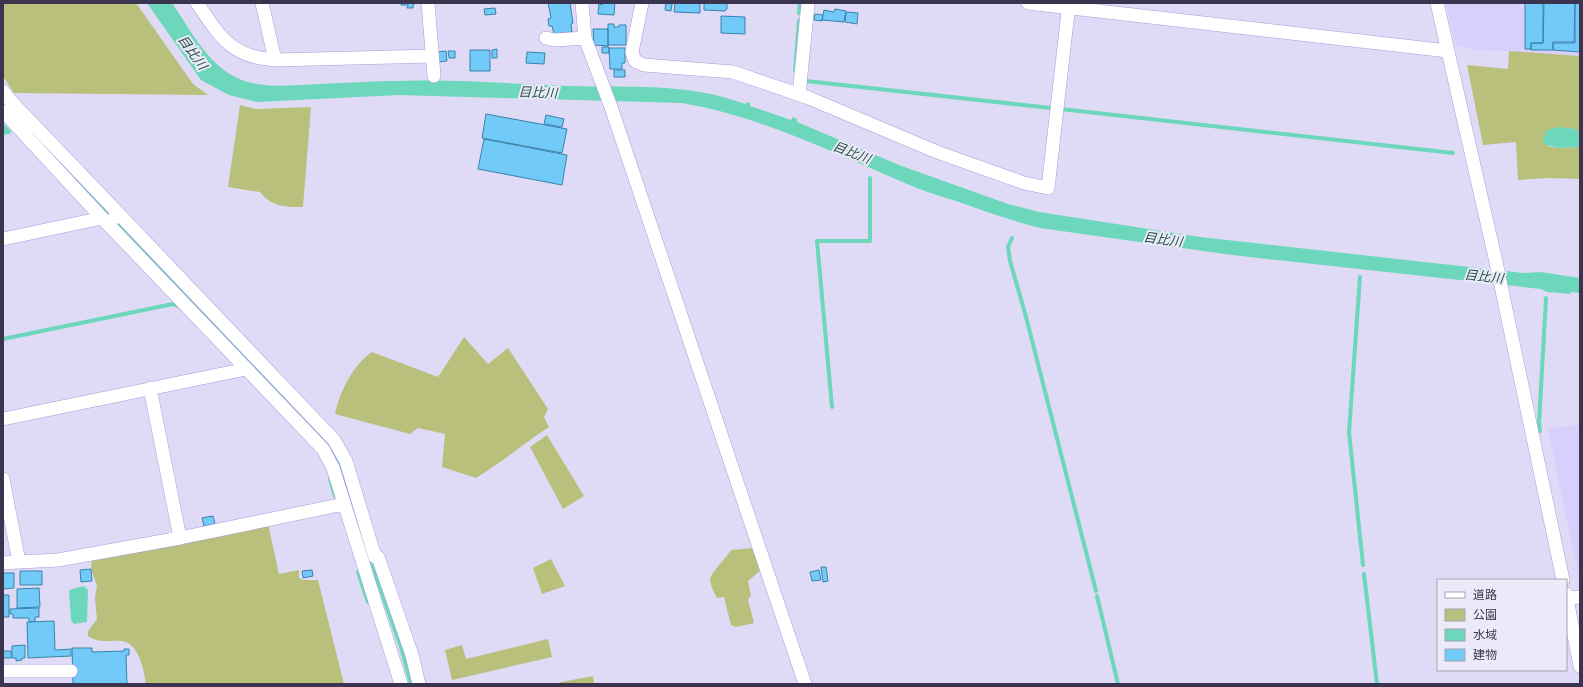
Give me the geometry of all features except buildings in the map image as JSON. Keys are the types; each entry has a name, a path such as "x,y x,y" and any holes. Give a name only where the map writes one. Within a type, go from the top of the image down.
{"street":[{"path":"197,3 214,28 228,44 244,54 260,59 275,60 432,56"},
{"path":"262,3 275,60"},
{"path":"428,3 434,76"},
{"path":"582,3 585,38 611,107 805,684"},
{"path":"642,3 632,52 635,61 644,65 733,72 799,95 937,152 1024,183 1048,188 1068,5"},
{"path":"799,95 808,3"},
{"path":"1028,3 1068,5 1448,51"},
{"path":"1437,3 1501,286 1563,579"},
{"path":"546,38 555,40 585,38"},
{"path":"3,91 334,440 346,461 375,558 412,655 419,684"},
{"path":"3,111 105,221 323,448 333,468 344,504 375,558 401,684"},
{"path":"3,239 105,221 119,214"},
{"path":"3,419 246,369"},
{"path":"150,388 180,538"},
{"path":"3,479 19,562"},
{"path":"3,563 58,560 180,538 344,504"},
{"path":"1571,596 1578,637 1580,666"},
{"path":"3,671 71,672"}],"shaded area":[{"path":"1446,3 1580,3 1580,56 1471,49 1456,45"},
{"path":"1580,424 1580,585 1548,429"}],"green space":[{"path":"3,3 136,3 193,84 208,95 14,93 3,76"},
{"path":"1509,51 1580,56 1580,133 1575,129 1563,128 1548,146 1558,148 1580,147 1580,179 1549,178 1518,180 1516,142 1483,145 1467,65 1508,69"},
{"path":"240,105 256,109 311,107 303,207 279,205 269,201 260,192 228,187"},
{"path":"464,337 488,364 508,348 548,409 544,417 549,427 476,478 442,467 445,434 418,428 410,434 335,414 340,396 348,379 365,357 372,352 438,377"},
{"path":"547,435 584,496 563,509 530,447"},
{"path":"268,524 279,574 299,570 299,578 303,580 318,580 344,684 146,684 140,658 132,646 121,641 101,641 88,636 88,631 97,619 95,597 97,586 91,569 92,560"},
{"path":"754,548 762,569 748,581 751,595 748,600 754,623 736,627 731,625 724,597 717,598 710,582 710,578 731,550"},
{"path":"551,559 565,586 542,594 533,568"},
{"path":"548,639 552,657 452,680 445,650 462,645 466,659"},
{"path":"593,676 594,684 559,684 561,682"}],"water":[{"name":"目比川","path":"147,3 172,3 199,44 215,63 235,77 255,84 288,86 380,81 442,81 636,87 680,89 701,92 745,104 747,102 750,103 750,106 791,120 793,117 797,119 797,122 899,165 1008,204 1039,212 1200,237 1523,273 1540,272 1580,278 1580,293 1571,292 1571,294 1547,292 1541,289 1232,255 1040,228 918,188 823,147 767,126 711,109 682,103 399,95 257,102 229,95 201,80"},
{"path":"1559,127 1575,129 1580,133 1580,147 1558,148 1544,144 1543,139 1547,130"},
{"path":"84,586 88,590 87,622 74,624 71,620 69,591"}],"waterway":[{"path":"799,13 800,3"},
{"path":"795,71 799,21"},
{"path":"806,81 1051,108"},
{"path":"3,102 9,109"},
{"path":"1061,109 1453,153"},
{"path":"3,126 9,132 3,133"},
{"path":"29,130 109,214"},
{"path":"832,407 817,241 870,241 870,178"},
{"path":"116,222 330,445 340,465 352,503"},
{"path":"1012,238 1008,247 1010,261 1025,313 1096,591"},
{"path":"1360,277 1349,432 1363,565"},
{"path":"1540,431 1539,423 1546,298"},
{"path":"3,339 173,304 179,306"},
{"path":"330,479 335,496"},
{"path":"371,562 401,647 411,684"},
{"path":"358,572 368,602"},
{"path":"1364,574 1377,684"},
{"path":"1097,596 1118,684"}]}
